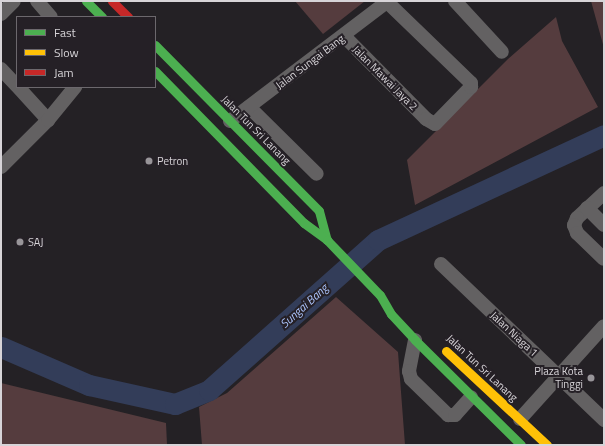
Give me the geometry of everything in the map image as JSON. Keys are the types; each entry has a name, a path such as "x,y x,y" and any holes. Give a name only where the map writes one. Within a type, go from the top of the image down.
{"main road":[{"path":"86,1 101,16"},
{"path":"112,1 127,16"},
{"name":"Jalan Tun Sri Lanang","path":"156,46 319,211 327,240"},
{"name":"Jalan Tun Sri Lanang","path":"156,72 304,223 327,240 380,296 391,314 471,397 521,445"},
{"name":"Jalan Tun Sri Lanang","path":"380,296 398,307"},
{"name":"Jalan Tun Sri Lanang","path":"440,345 547,445"}],"street":[{"path":"1,14 14,1"},
{"path":"37,1 50,16"},
{"name":"Jalan Sungai Bang","path":"230,121 344,36 388,1"},
{"name":"Jalan Mawai Jaya 2","path":"344,36 426,119 435,124 471,87 471,85 388,1"},
{"path":"455,1 502,52"},
{"path":"1,69 16,86"},
{"path":"18,88 48,120"},
{"path":"1,167 48,120 74,88"},
{"path":"249,107 317,174"},
{"path":"604,193 575,221 575,229 604,260"},
{"path":"587,208 604,225"},
{"name":"Jalan Niaga 1","path":"441,264 604,420"},
{"path":"520,419 604,326"},
{"path":"416,340 409,374 417,385 448,415 455,415 471,397"}],"shaded area":[{"path":"295,1 365,1 323,34"},
{"path":"591,1 604,1 604,48"},
{"path":"556,17 562,41 598,107 415,205 407,160 508,59"},
{"path":"336,297 398,352 405,445 202,445 199,407 227,393"},
{"path":"1,383 166,423 167,445 1,445"}],"waterway":[{"name":"Sungai Bang","path":"1,347 89,385 175,404 209,390 378,240 604,135"}],"traffic: fast":[{"path":"86,1 101,16"},
{"path":"156,46 319,211 327,240"},
{"path":"156,72 304,223 327,240 380,295 391,314 415,340 521,445"}],"traffic: slow":[{"path":"446,351 547,445"}],"traffic: jam":[{"path":"112,1 127,16"}],"place":[{"name":"Petron","path":"149,161"},
{"name":"SAJ","path":"20,242"},
{"name":"Plaza Kota Tinggi","path":"591,378"}]}
